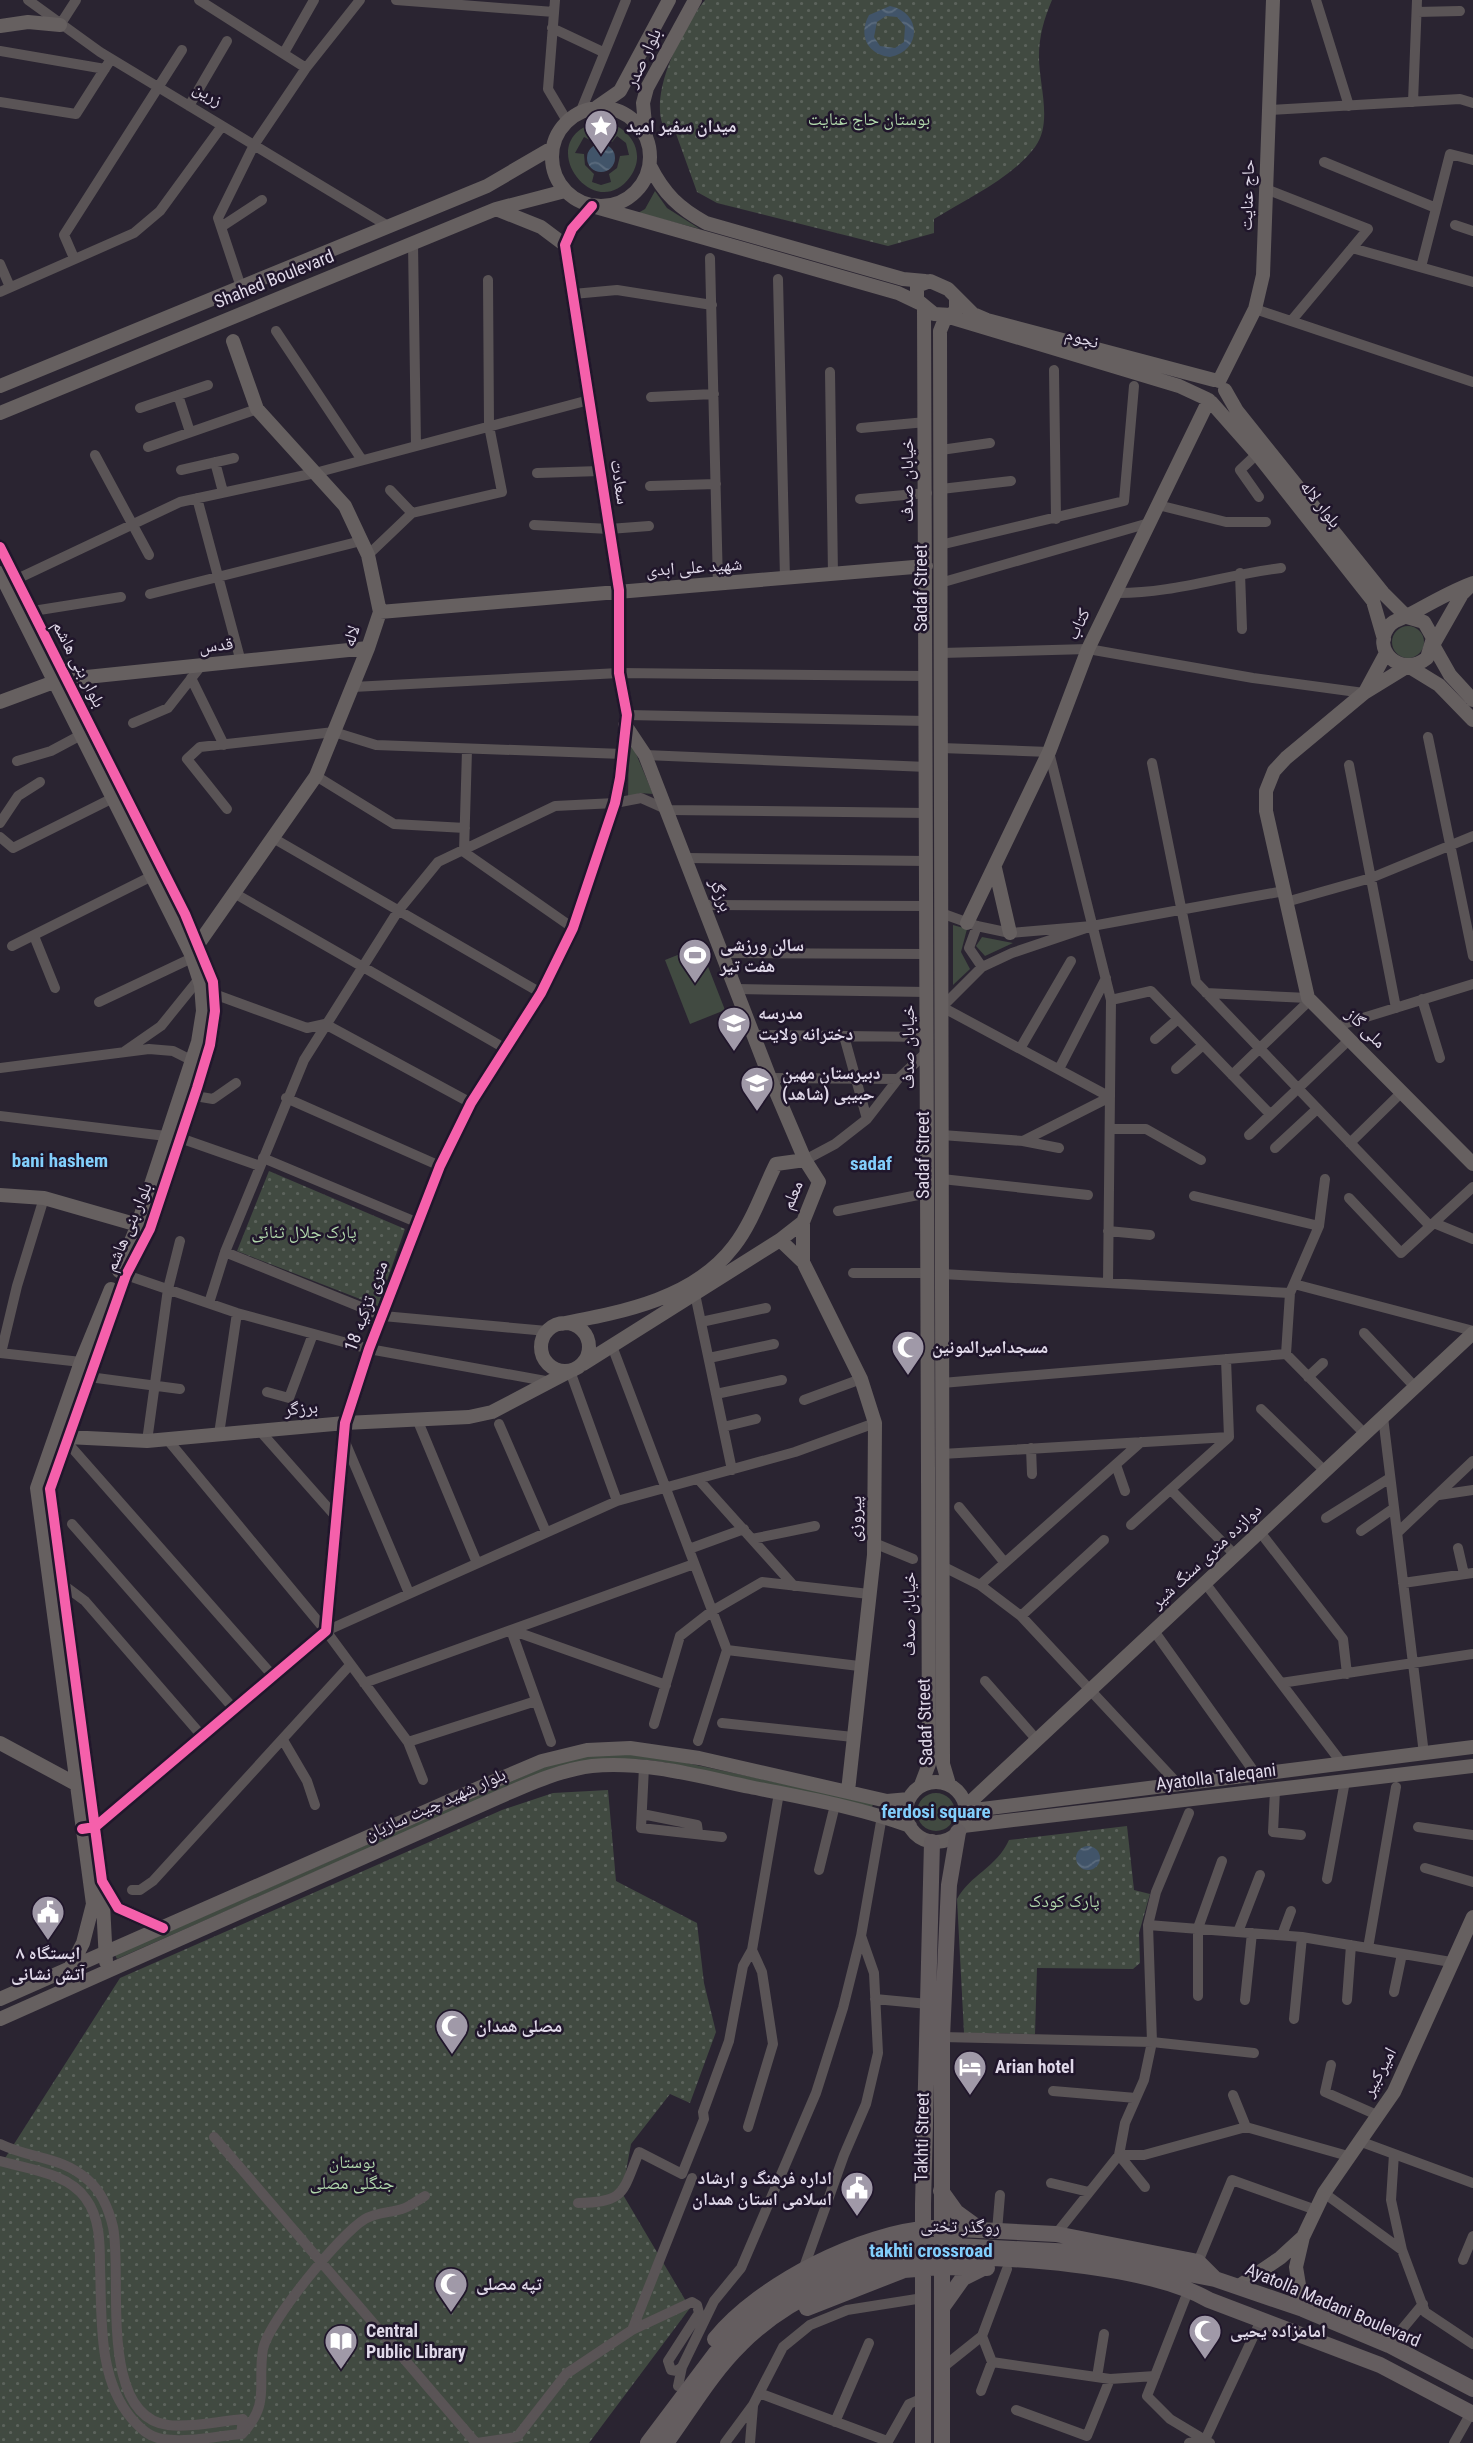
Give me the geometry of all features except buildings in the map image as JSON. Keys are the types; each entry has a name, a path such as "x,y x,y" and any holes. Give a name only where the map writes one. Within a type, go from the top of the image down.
{"main road":[{"name":"Takhti Street","path":"942,2443 943,2037 949,1885 960,1829"},
{"name":"Takhti Street","path":"923,2443 923,2188 932,1842"},
{"path":"880,2237 910,2217 923,2188"},
{"path":"941,2191 963,2219 992,2230"},
{"path":"648,2443 689,2390 734,2316 802,2273 880,2237 900,2231 941,2227"},
{"path":"959,2267 948,2249 953,2235 959,2229 1056,2234 1191,2282"},
{"path":"900,2231 912,2242 914,2252 904,2270"},
{"name":"روگذر تختی","path":"689,2390 732,2334 764,2308 802,2286 887,2249 940,2243 1074,2252 1191,2282"},
{"path":"666,2443 680,2424 695,2414 762,2335 807,2308 904,2270 923,2267 1007,2269 1142,2287 1191,2282"},
{"path":"942,2308 963,2278 984,2268"},
{"path":"866,2284 907,2277 918,2283 923,2295"},
{"name":"Ayatolla Madani Boulevard","path":"1191,2282 1215,2279 1303,2309 1389,2345 1472,2386"},
{"name":"Ayatolla Madani Boulevard","path":"1191,2282 1209,2300 1380,2365 1472,2413"},
{"path":"680,2424 689,2390"}],"street":[{"path":"28,0 60,25 76,0"},
{"path":"199,0 285,51 306,68"},
{"path":"285,51 314,0"},
{"path":"241,287 218,218 254,145 306,68 360,0"},
{"path":"396,0 554,12"},
{"path":"555,0 548,89 567,121"},
{"path":"580,113 626,0"},
{"name":"بلوار صدر","path":"594,108 620,91 669,0"},
{"name":"بلوار صدر","path":"646,136 643,103 648,88 695,0"},
{"name":"حاج عنایت","path":"1219,384 1255,309 1263,275 1273,0"},
{"path":"1316,0 1349,106"},
{"path":"1413,102 1417,0"},
{"path":"1417,12 1460,11"},
{"name":"زرین","path":"0,26 28,22 60,25 111,59 388,226"},
{"path":"552,28 603,52"},
{"path":"189,106 227,41"},
{"path":"75,258 64,235 182,50"},
{"path":"0,51 105,69"},
{"path":"0,102 76,114 111,59"},
{"path":"1270,110 1460,99 1473,103"},
{"path":"921,305 898,293 578,201 565,191 552,164 552,148 567,121 580,113 594,108 625,114 637,123 646,136 650,166 663,191 682,210 706,223 903,279 925,281"},
{"path":"0,264 5,290 135,233 160,211 222,126"},
{"name":"Shahed Boulevard","path":"0,386 487,186 552,148"},
{"path":"1421,267 1450,155 1473,160"},
{"path":"1324,162 1436,208"},
{"path":"496,209 541,227 565,245 572,229 592,206 622,202 635,194 650,166"},
{"path":"1266,189 1368,229 1292,320"},
{"name":"Shahed Boulevard","path":"0,413 496,209 565,191"},
{"path":"221,227 262,200"},
{"path":"1455,225 1473,231"},
{"path":"413,243 416,446"},
{"name":"سعادت","path":"565,245 619,590 619,673 626,720"},
{"path":"1352,247 1473,282"},
{"path":"710,258 718,585"},
{"path":"778,279 785,579"},
{"path":"368,555 412,513 502,492 489,426 488,281"},
{"name":"نجوم","path":"925,281 939,283 973,314 987,320 1219,384"},
{"name":"خیابان صدف","path":"921,1785 929,1764 935,1274 928,1193 926,566 934,491 926,422 921,305 915,289 925,281"},
{"path":"573,294 617,290 712,305"},
{"name":"Sadaf Street","path":"949,1784 943,1764 942,1383 935,1274 942,1179 942,1007 940,545 934,491 940,450 940,331 946,316 956,310 956,298"},
{"name":"نجوم","path":"921,305 946,316 1180,386 1209,400"},
{"path":"1255,309 1473,382"},
{"path":"176,313 186,336"},
{"path":"276,331 362,460"},
{"name":"لاله","path":"200,943 316,776 380,612 368,555 345,506 257,409 233,341"},
{"path":"1054,370 1056,519"},
{"path":"830,372 833,575"},
{"path":"1209,400 1221,399 1219,384"},
{"name":"بلوار لاله","path":"1219,384 1237,411 1383,593 1407,617"},
{"path":"140,408 208,385"},
{"path":"940,545 1124,501 1134,387"},
{"path":"651,397 713,394"},
{"path":"178,396 190,432"},
{"path":"17,579 180,502 315,472 589,400"},
{"name":"بلوار لاله","path":"1209,400 1257,454 1373,601 1385,646"},
{"name":"کتاب","path":"972,924 1049,752 1088,649 1209,400"},
{"path":"148,447 257,409"},
{"path":"861,428 926,422"},
{"path":"940,450 990,443"},
{"path":"1257,454 1240,470 1259,497"},
{"path":"95,455 149,555"},
{"path":"181,470 234,458"},
{"path":"215,462 223,492"},
{"path":"537,473 600,471"},
{"path":"860,499 1011,481"},
{"path":"649,486 716,484"},
{"path":"390,490 412,513"},
{"path":"197,498 241,662"},
{"path":"1158,505 1226,522 1266,522"},
{"path":"940,583 1149,523"},
{"path":"534,525 609,529 649,526"},
{"path":"150,594 361,541"},
{"name":"بلوار بنی هاشم","path":"0,547 33,611 81,734 192,958 199,979 203,1011 173,1137 50,1489 83,1783"},
{"name":"شهید علی ابدی","path":"380,612 926,566"},
{"path":"1114,593 1175,590 1240,573 1281,568"},
{"name":"بلوار بنی هاشم","path":"0,573 61,680 200,943 213,982 215,1012 211,1045 195,1096 173,1137"},
{"path":"1240,573 1242,629"},
{"path":"1364,693 1385,646 1389,626 1442,594 1472,583"},
{"path":"1309,999 1266,811 1266,791 1275,771 1364,693 1408,666 1427,658 1462,594 1472,583"},
{"path":"33,611 121,597"},
{"path":"1407,617 1424,622 1432,632 1433,645 1450,674 1471,696"},
{"path":"1385,646 1397,664 1408,666 1439,685 1473,720"},
{"name":"قدس","path":"0,702 61,680 368,648"},
{"path":"941,653 1088,649 1253,678 1364,693"},
{"path":"133,723 168,708 201,666"},
{"path":"352,687 619,673 927,676"},
{"path":"191,678 223,745"},
{"path":"626,720 927,721"},
{"name":"18 متری تزکیه","path":"326,1631 344,1430 369,1349 416,1222 440,1166 471,1103 541,993 573,928 615,803 626,720"},
{"name":"برزگر","path":"626,720 645,755 668,810 770,1078 805,1160"},
{"path":"227,808 187,759 200,747 334,732 376,745 623,754"},
{"path":"17,761 51,751 81,734"},
{"path":"1428,737 1473,956"},
{"path":"941,748 1049,752 1111,1000 1108,1283"},
{"path":"464,852 467,750"},
{"path":"645,755 927,767"},
{"path":"1152,763 1184,911 1196,982 1350,1143 1432,1224 1473,1239"},
{"path":"1349,765 1396,1008"},
{"path":"316,776 394,824 465,828"},
{"path":"0,823 18,796 40,782"},
{"path":"0,837 13,848 113,798"},
{"path":"209,1303 225,1252 286,1098 325,1024 362,965 398,911 438,862 464,852 555,806 615,803 641,798 668,810 927,813"},
{"path":"941,913 1010,933 1092,926 1285,896 1371,878 1473,836"},
{"path":"273,838 541,993"},
{"path":"464,852 573,928"},
{"path":"687,859 927,861"},
{"path":"995,868 1010,933"},
{"path":"12,946 152,876"},
{"path":"234,893 506,1049"},
{"path":"705,905 927,906"},
{"path":"972,924 969,948 982,967"},
{"path":"1092,926 982,967 942,1007 1110,1097"},
{"path":"33,936 55,988"},
{"path":"723,953 927,954"},
{"path":"99,1002 192,958"},
{"path":"1021,1047 1071,961"},
{"path":"1059,1069 1107,978"},
{"path":"122,1053 162,1026 199,979"},
{"path":"1337,1026 1473,984"},
{"path":"736,989 928,992"},
{"path":"1111,1000 1151,991 1270,1114"},
{"path":"1206,993 1309,999"},
{"path":"214,994 307,1028 325,1024 471,1103"},
{"path":"1232,1075 1309,999"},
{"name":"ملی گاز","path":"1309,999 1473,1164"},
{"path":"1422,999 1440,1058"},
{"path":"1156,1039 1178,1019"},
{"path":"754,1035 844,1036 927,1044"},
{"path":"844,1036 867,1119"},
{"path":"1249,1135 1349,1039"},
{"path":"805,1160 835,1144 867,1119 927,1044"},
{"path":"1176,1069 1203,1045"},
{"path":"0,1068 149,1049 173,1051 193,1061"},
{"path":"770,1078 898,1079"},
{"path":"195,1096 213,1099 236,1083"},
{"path":"1350,1143 1402,1092"},
{"path":"1023,1141 1110,1097"},
{"path":"286,1098 440,1166"},
{"path":"1275,1149 1317,1109"},
{"path":"0,1116 173,1137 261,1162 416,1222"},
{"path":"1110,1129 1146,1129 1201,1160"},
{"path":"942,1135 1023,1141 1059,1148"},
{"name":"معلم","path":"554,1327 650,1303 703,1277 735,1246 776,1164 805,1160 819,1182 803,1222 780,1240 577,1367"},
{"path":"942,1179 1088,1195"},
{"path":"1325,1179 1319,1226 1292,1288 1286,1354 1364,1434"},
{"path":"1349,1198 1401,1253 1473,1187"},
{"path":"838,1211 928,1193"},
{"path":"0,1195 44,1198 144,1226"},
{"path":"1194,1196 1319,1226"},
{"path":"44,1198 1,1353 81,1362"},
{"path":"803,1222 803,1262"},
{"name":"بلوار بنی هاشم","path":"70,1968 83,1943 93,1904 89,1828 37,1488 81,1362 144,1226"},
{"path":"1108,1231 1150,1235"},
{"path":"780,1240 803,1262"},
{"path":"147,1441 168,1289 180,1241"},
{"path":"225,1252 383,1316 554,1327 575,1325 586,1335 589,1350 577,1367 556,1369 544,1359 541,1345 554,1327"},
{"name":"پیروزی","path":"803,1262 861,1379 875,1423 874,1543 848,1791"},
{"path":"853,1273 1292,1288 1473,1332"},
{"path":"126,1275 237,1313 369,1349 552,1382"},
{"path":"695,1294 732,1470"},
{"path":"701,1322 766,1308"},
{"path":"219,1434 237,1313"},
{"name":"دوازده متری سنگ شیر","path":"966,1808 1473,1332"},
{"path":"1364,1333 1415,1387"},
{"path":"267,1392 289,1398 313,1334"},
{"path":"709,1358 774,1344"},
{"path":"612,1346 727,1650 698,1741"},
{"path":"942,1383 1286,1354"},
{"path":"1131,1525 1229,1437 1226,1359"},
{"path":"1308,1377 1324,1363"},
{"path":"577,1367 617,1502"},
{"name":"برزگر","path":"66,1439 147,1441 260,1431 344,1430 417,1419 469,1417 492,1412 577,1367"},
{"path":"89,1377 180,1389"},
{"path":"804,1400 861,1379"},
{"path":"716,1394 782,1380"},
{"path":"1261,1409 1325,1471"},
{"path":"1383,1417 1424,1754"},
{"path":"417,1419 477,1563"},
{"path":"723,1427 756,1419"},
{"path":"89,1828 326,1631 617,1502 795,1452 875,1423"},
{"path":"499,1424 547,1532"},
{"path":"344,1430 409,1593"},
{"path":"260,1431 337,1518"},
{"path":"942,1454 1229,1437"},
{"path":"66,1439 273,1676"},
{"path":"167,1439 326,1631 408,1742 423,1780"},
{"path":"980,1585 1141,1442"},
{"path":"1031,1448 1032,1474"},
{"path":"1397,1533 1473,1461"},
{"path":"1116,1465 1125,1491"},
{"path":"1326,1518 1390,1478"},
{"path":"698,1479 794,1586"},
{"path":"1171,1490 1236,1555"},
{"path":"1437,1495 1473,1490"},
{"path":"959,1507 1005,1563"},
{"path":"1361,1531 1394,1507"},
{"path":"72,1524 234,1709"},
{"path":"752,1539 814,1526"},
{"path":"689,1549 744,1530"},
{"path":"1260,1532 1343,1639 1347,1674"},
{"path":"1021,1616 1104,1541"},
{"path":"874,1543 913,1559"},
{"path":"1403,1583 1468,1574 1458,1548"},
{"path":"364,1684 694,1564"},
{"path":"942,1566 980,1585 1021,1616 1176,1782"},
{"path":"654,1724 680,1636 712,1611 762,1582 869,1594"},
{"path":"1205,1583 1341,1762"},
{"path":"62,1584 85,1601 202,1736"},
{"path":"511,1630 666,1685"},
{"path":"511,1630 551,1742"},
{"path":"1154,1631 1255,1773"},
{"path":"727,1650 859,1666"},
{"path":"1281,1683 1473,1654"},
{"path":"132,1890 140,1890 153,1881 350,1665"},
{"path":"985,1681 1037,1740"},
{"path":"408,1742 536,1701"},
{"path":"722,1723 853,1737"},
{"path":"283,1740 307,1781 314,1805"},
{"path":"0,1743 83,1783"},
{"name":"بلوار شهید چیت سازیان","path":"0,1999 542,1761 587,1750 630,1748 692,1757 887,1801 909,1799"},
{"name":"Ayatolla Taleqani","path":"966,1808 1473,1748"},
{"path":"1368,1948 1394,1781 1387,1758"},
{"name":"بلوار شهید چیت سازیان","path":"0,2019 547,1777 590,1766 629,1764 835,1805 910,1826"},
{"name":"Ayatolla Taleqani","path":"960,1829 1345,1781 1394,1781 1473,1766"},
{"path":"644,1767 641,1828 695,1836 698,1832 722,1837"},
{"path":"1327,1879 1345,1781"},
{"path":"940,1782 949,1784 962,1797 966,1808 960,1829 951,1838 932,1842 916,1834 910,1826 906,1817 909,1799 921,1785 940,1782"},
{"path":"1275,1790 1273,1832 1301,1835"},
{"path":"632,2330 687,2176 704,2119 703,2112 729,2041 743,1966 752,1950 779,1793"},
{"path":"819,1870 835,1805"},
{"path":"1056,2234 1119,2155 1125,2123 1144,2080 1152,2042 1148,1924 1156,1892 1189,1813"},
{"path":"214,2137 477,2443 517,2437 566,2374 632,2330 686,2303 695,2303 699,2313 668,2361 671,2370 677,2371 682,2367 713,2301 741,2268 795,2148 843,2008 861,1936 882,1816"},
{"name":"بلوار بنی هاشم","path":"89,1828 102,1881 118,1908 163,1928"},
{"path":"1418,1828 1473,1835"},
{"path":"1198,1996 1198,1928 1222,1861"},
{"path":"1426,1868 1473,1882"},
{"path":"1238,1932 1260,1875"},
{"path":"102,1881 106,1970"},
{"path":"1282,1935 1291,1911"},
{"name":"امیرکبیر","path":"1303,2237 1324,2193 1394,2092 1473,1917"},
{"path":"1148,1924 1302,1937 1451,1962"},
{"path":"1245,2000 1252,1933"},
{"path":"802,2273 844,2155 866,2104 878,2053 874,1973 861,1936"},
{"path":"1294,2019 1302,1937"},
{"path":"1347,2000 1351,1945"},
{"path":"748,2127 773,2044 762,1972 752,1950"},
{"path":"1394,1992 1402,1954"},
{"path":"875,1999 928,2004"},
{"path":"943,2037 1152,2042 1254,2053"},
{"path":"1331,2065 1325,2092 1377,2115"},
{"path":"1053,2091 1136,2098"},
{"path":"1233,2095 1245,2127"},
{"path":"1119,2155 1144,2155 1245,2127 1348,2156"},
{"path":"1359,2141 1473,2183"},
{"path":"1,2148 64,2163 90,2181 106,2204 114,2230 114,2299 120,2361 127,2386 140,2410 154,2421 169,2426 243,2419 242,2434"},
{"path":"578,2203 606,2202 622,2193 639,2152 687,2176"},
{"path":"1394,2154 1391,2200 1402,2250 1425,2312 1473,2344"},
{"path":"1119,2155 1144,2187"},
{"path":"0,2161 51,2175 71,2185 87,2199 99,2233 109,2373 117,2396 139,2428 161,2439 187,2440 242,2434 256,2419 262,2406 264,2347 298,2290 321,2262 365,2219 383,2211 403,2209 425,2196"},
{"path":"1207,2441 1170,2419 1147,2396 1232,2180 1316,2210"},
{"path":"1051,2183 1089,2192"},
{"path":"1324,2193 1402,2250"},
{"path":"992,2230 1000,2195"},
{"path":"1463,2260 1473,2236"},
{"path":"1238,2286 1280,2258 1303,2237"},
{"path":"1303,2237 1296,2267 1303,2309"},
{"path":"1280,2258 1287,2267 1296,2267"},
{"path":"942,2368 982,2336 1007,2269"},
{"path":"724,2443 753,2405 783,2347 810,2325 847,2310 923,2295"},
{"path":"1389,2345 1423,2304"},
{"path":"1207,2441 1262,2318"},
{"path":"1097,2377 1104,2334"},
{"path":"981,2391 992,2362 982,2336"},
{"path":"835,2422 869,2343"},
{"path":"992,2362 1110,2379 1154,2376"},
{"path":"682,2367 689,2390"},
{"path":"1016,2410 1087,2440 1110,2379"},
{"path":"759,2393 887,2442 909,2404 923,2398"},
{"path":"750,2443 753,2405"},
{"path":"1454,2443 1472,2413"},
{"path":"1189,2443 1207,2441"}],"green space":[{"name":"بوستان حاج عنایت","path":"705,0 1052,0 1042,28 1039,49 1044,104 1040,137 1035,147 1014,169 934,219 934,233 888,246 717,203 697,192 675,131 667,133 661,119 660,103 663,84 677,46"},
{"path":"603,121 621,128 633,141 637,158 635,168 630,177 615,190 599,192 585,185 574,173 568,158 570,142 581,129","holes":["617,136 626,143 629,155 620,156 617,168 609,174 611,182 601,185 592,182 594,174 585,165 584,154 575,153 584,137 592,141 612,142"]},
{"path":"655,191 667,208 700,229 638,213 645,209"},
{"path":"1408,626 1419,631 1424,642 1419,653 1408,658 1397,653 1392,642 1397,631"},
{"path":"629,737 653,794 640,793 628,798"},
{"path":"953,925 967,929 961,952 970,969 953,985"},
{"path":"982,937 1013,943 985,956 976,946"},
{"name":"سالن ورزشی هفت تیر","path":"700,946 725,1010 690,1024 665,960"},
{"name":"پارک جلال ثنائی","path":"269,1171 405,1229 378,1306 237,1251"},
{"path":"608,1753 659,1757 873,1803 872,1808 668,1763 620,1759 574,1764 543,1772 117,1959 115,1955 558,1761"},
{"name":"بوستان جنگلی مصلی","path":"608,1790 616,1881 697,1923 704,1983 716,2032 690,2103 670,2094 631,2144 622,2193 690,2308 589,2443 0,2443 0,2166 120,1978 502,1810 553,1793"},
{"path":"936,1793 949,1799 955,1812 949,1825 936,1831 923,1825 917,1812 923,1799"},
{"name":"پارک کودک","path":"1127,1826 1134,1890 1150,1894 1139,1933 1140,1963 1133,1969 1037,1968 1035,2034 964,2033 957,1899 962,1891 998,1857 1009,1840"}],"water":[{"path":"890,6 908,16 914,32 908,47 890,57 870,48 864,30 869,15","holes":["886,16 897,17 905,26 904,42 895,48 880,46 874,37 877,22"]},
{"path":"601,144 611,148 615,158 611,168 601,172 591,168 587,158 591,148"},
{"path":"1088,1846 1097,1849 1100,1858 1097,1867 1088,1870 1079,1867 1076,1858 1079,1849"}],"cycle path":[{"path":"82,1829 95,1827 326,1631 345,1423 369,1349 440,1166 471,1103 541,993 573,928 615,803 627,715 619,673 619,590 565,245 572,229 592,206"},
{"path":"0,547 185,914 213,982 215,1011 210,1045 197,1088 150,1229 126,1275 50,1489 102,1881 118,1908 163,1928"}],"place":[{"name":"میدان سفیر امید","path":"601,156"},
{"name":"سالن ورزشی هفت تیر","path":"695,985"},
{"name":"مدرسه دخترانه ولایت","path":"734,1053"},
{"name":"دبیرستان مهین حبیبی (شاهد)","path":"757,1113"},
{"name":"مسجدامیرالمونین","path":"908,1377"},
{"name":"ایستگاه ۸ آتش نشانی","path":"48,1942"},
{"name":"مصلی همدان","path":"452,2056"},
{"name":"Arian hotel","path":"970,2097"},
{"name":"اداره فرهنگ و ارشاد اسلامی استان همدان","path":"857,2218"},
{"name":"تپه مصلی","path":"451,2314"},
{"name":"امامزاده یحیی","path":"1205,2361"},
{"name":"Central Public Library","path":"341,2371"}],"district":[{"name":"bani hashem","path":"60,1160"},
{"name":"sadaf","path":"871,1163"},
{"name":"ferdosi square","path":"936,1811"},
{"name":"takhti crossroad","path":"931,2250"}]}
